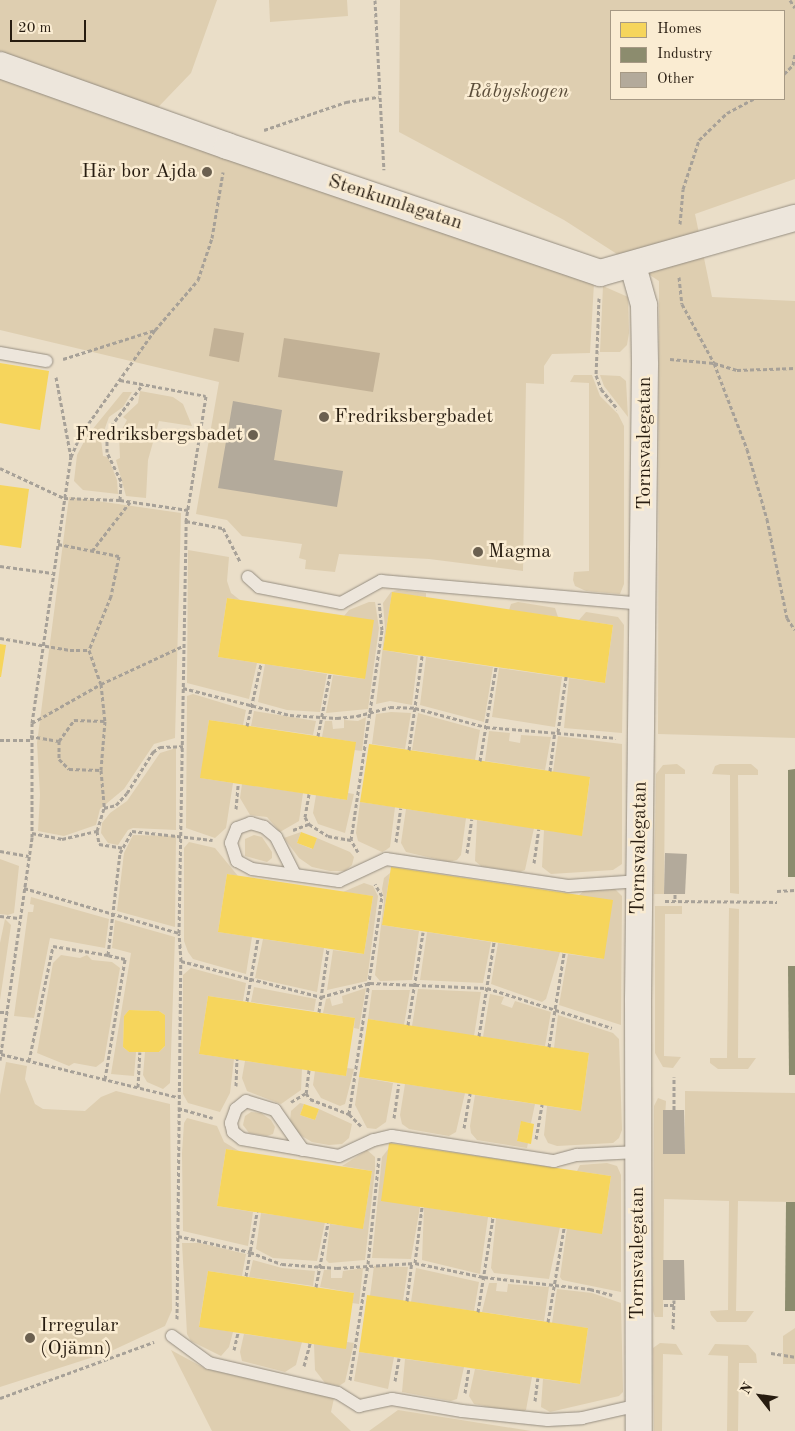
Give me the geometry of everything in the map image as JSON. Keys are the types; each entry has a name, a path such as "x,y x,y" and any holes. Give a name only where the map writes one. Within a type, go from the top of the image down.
{"street":[{"name":"Stenkumlagatan","path":"0,64 227,146 600,273"},
{"path":"600,273 633,266 795,218"},
{"name":"Tornsvalegatan","path":"633,266 644,305 645,365 638,1036 639,1431"}],"lane":[{"path":"0,354 50,362"},
{"path":"248,577 259,587 341,603 382,581 436,584 644,604"},
{"path":"294,873 276,837 264,827 251,823 237,828 231,843 237,861 252,869 294,873 339,881 386,860 393,860 568,886 640,891"},
{"path":"303,1150 275,1110 246,1101 236,1109 231,1123 233,1132 242,1139 303,1150 339,1156 374,1140 392,1136 554,1161 577,1155 638,1152"},
{"path":"172,1336 209,1363 338,1393 359,1406 392,1399 462,1411 548,1420 582,1418 639,1405"}],"path":[{"path":"375,0 384,170"},
{"path":"790,0 795,8"},
{"path":"785,73 793,65 795,54"},
{"path":"254,134 346,102 379,97"},
{"path":"0,1060 32,833 30,738 42,644 71,458 81,434 155,330 198,280 212,238 227,146"},
{"path":"600,273 596,375 601,389 620,412"},
{"path":"71,458 50,362 155,330"},
{"path":"645,365 673,358 714,364 737,370 795,368"},
{"path":"714,364 747,449 768,519 787,618 795,630"},
{"path":"0,1398 172,1336 178,1318 178,1097 181,961 179,933 186,520 206,396 120,380"},
{"path":"120,500 121,481 107,452 107,440 111,426 143,384"},
{"path":"0,468 64,498 120,500 188,510"},
{"path":"92,551 130,502"},
{"path":"186,520 223,528 248,577"},
{"path":"58,544 119,556 111,596 89,650 101,684 105,721 101,770 104,808 97,831 100,844 123,848"},
{"path":"0,566 53,572"},
{"path":"349,1114 382,896 351,840 382,630 379,598 374,585"},
{"path":"0,638 70,650 89,650"},
{"path":"32,723 101,684 183,646"},
{"path":"409,750 422,656"},
{"path":"247,726 261,664"},
{"path":"480,761 496,667"},
{"path":"318,736 330,674"},
{"path":"550,771 566,678"},
{"path":"183,688 290,715 322,717 358,716 371,710 415,708 486,727 642,740"},
{"path":"101,770 69,769 64,766 59,759 59,741 74,720 105,721"},
{"path":"0,740 30,738 59,741"},
{"path":"104,808 116,805 127,793 153,752 160,747 183,746"},
{"path":"309,794 305,817 308,824 328,836 351,840"},
{"path":"393,860 401,808"},
{"path":"465,871 472,819"},
{"path":"531,881 540,829"},
{"path":"32,833 62,839 97,831"},
{"path":"108,955 123,848 132,831 181,834 231,843"},
{"path":"0,851 29,856"},
{"path":"24,888 179,933"},
{"path":"777,891 795,890"},
{"path":"640,891 675,901 777,902"},
{"path":"675,894 675,901"},
{"path":"0,916 19,918"},
{"path":"408,1025 423,932"},
{"path":"247,1002 258,938"},
{"path":"479,1036 494,942"},
{"path":"30,1061 53,946 125,959 105,1079"},
{"path":"319,1012 328,949"},
{"path":"549,1047 564,953"},
{"path":"181,961 251,981 322,997 370,983 487,988 556,1008 638,1036"},
{"path":"0,1012 8,1012"},
{"path":"138,1087 140,1052"},
{"path":"1,1054 178,1097"},
{"path":"237,1060 234,1083 246,1101"},
{"path":"309,1070 306,1092 310,1099 349,1114 379,1146 379,1176 368,1264 350,1379 359,1406"},
{"path":"674,1077 674,1110"},
{"path":"392,1136 399,1084"},
{"path":"461,1146 470,1094"},
{"path":"533,1157 542,1105"},
{"path":"178,1108 231,1123"},
{"path":"407,1301 422,1207"},
{"path":"246,1276 257,1212"},
{"path":"478,1312 493,1218"},
{"path":"316,1287 328,1223"},
{"path":"548,1322 564,1228"},
{"path":"178,1236 250,1252 282,1264 320,1267 414,1263 484,1277 554,1284 639,1298"},
{"path":"673,1329 674,1300"},
{"path":"771,1354 795,1357"},
{"path":"462,1411 469,1368"}],"green space":[{"path":"0,0 217,0 191,73 142,124 594,283 590,353 552,354 544,366 544,384 526,383 523,571 429,559 339,554 335,572 305,569 306,560 299,558 302,544 242,536 227,520 196,514 219,382 0,330"},
{"path":"269,0 347,0 348,16 270,22"},
{"name":"Råbyskogen","path":"400,0 795,0 795,179 695,214 712,297 795,301 795,738 658,734 659,281 564,220 399,132"},
{"path":"603,286 628,297 629,333 627,345 620,352 600,352"},
{"path":"574,375 592,375 600,396 618,414 624,426 624,584 620,594 586,591 575,586 573,580 574,572 589,571 589,383 570,382"},
{"path":"600,375 620,376 626,381 628,417 604,386"},
{"path":"140,391 173,397 183,404 192,426 159,421 148,460 146,498 126,496 116,460 120,458 119,435 127,420 123,417 138,403"},
{"path":"123,392 132,392 123,407 109,417 101,439 103,456 108,457 117,480 118,494 83,490 74,481 77,455 87,436"},
{"path":"69,497 181,513 175,738 154,744 124,789 100,809 96,825 64,836 38,831 40,795 37,743"},
{"path":"188,550 229,557 227,581 231,593 240,600 227,598 218,657 257,663 249,699 187,683"},
{"path":"398,590 426,593 426,597 392,593 383,650 418,656 412,705 390,701 376,704 385,629 383,603 391,592"},
{"path":"369,602 375,602 379,628 368,709 326,713 333,675 365,679 344,616 349,610"},
{"path":"518,602 555,608 558,617 509,610 511,604"},
{"path":"586,612 618,617 624,625 622,733 564,728 569,678 605,683 613,625 579,620"},
{"path":"426,657 493,667 484,722 420,705"},
{"path":"265,664 327,674 320,712 287,710 258,702"},
{"path":"499,668 562,677 555,727 492,717"},
{"path":"193,694 246,710 243,725 209,720 201,778 233,783 226,828 215,838 186,828 187,696"},
{"path":"254,711 316,721 313,735 251,726"},
{"path":"391,712 411,713 405,749 372,744 376,714"},
{"path":"418,713 480,730 475,760 412,750"},
{"path":"366,717 362,751 354,750 355,742 322,737 325,721 332,721 333,729 344,728 344,720 358,721"},
{"path":"489,731 510,733 509,741 520,743 521,735 551,737 545,770 485,761"},
{"path":"558,736 622,744 622,864 613,870 551,874 542,867 544,830 582,835 590,778 553,772"},
{"path":"176,748 176,830 133,828 128,830 118,845 108,843 101,833 102,823 110,813 127,801 160,753"},
{"path":"677,764 685,770 685,774 665,774 664,894 654,894 656,774 663,765"},
{"path":"720,764 751,764 758,770 758,775 738,775 739,894 730,893 730,775 712,774 715,766"},
{"path":"242,784 303,793 299,821 280,832 267,817 250,815 240,798"},
{"path":"348,793 354,794 345,833 318,824 313,813 316,795 347,800"},
{"path":"360,802 395,807 390,847 382,852 358,841 356,833"},
{"path":"406,809 466,818 461,855 457,860 449,862 406,852 401,843"},
{"path":"477,820 534,828 525,870 520,872 481,866 475,861"},
{"path":"301,832 297,843 312,849 317,838 350,852 354,857 352,865 345,871 330,871 312,867 299,858 284,838"},
{"path":"133,835 176,836 175,927 117,911 124,853"},
{"path":"254,835 262,837 272,852 272,858 267,862 245,856 245,839"},
{"path":"189,842 215,848 238,876 227,874 218,932 252,937 246,974 193,959 188,952 184,941 184,848"},
{"path":"0,859 19,866 14,913 8,915 0,914"},
{"path":"390,873 382,925 419,931 412,980 380,981 375,975 384,901 382,889 384,878"},
{"path":"364,883 373,886 378,896 367,981 327,990 333,950 364,954 373,896 343,892"},
{"path":"615,889 622,896 621,1025 559,1005 568,954 604,959 579,895 584,891"},
{"path":"31,897 109,919 105,948 50,938 34,1018 14,1016 28,912 33,912 34,905 30,904"},
{"path":"655,906 682,906 682,914 665,914 664,1056 681,1057 673,1068 663,1067 655,1053"},
{"path":"729,908 739,909 738,1058 756,1058 748,1069 718,1069 710,1063 710,1058 727,1058"},
{"path":"5,919 11,925 0,1000 0,943"},
{"path":"115,920 175,937 170,1083 163,1089 147,1082 143,1075 145,1052 159,1052 165,1046 165,1015 159,1011 129,1010 124,1016 123,1047 129,1052 136,1052 134,1076 111,1074 131,953 112,948"},
{"path":"427,932 491,942 483,983 420,980"},
{"path":"263,939 324,948 317,992 255,978"},
{"path":"498,943 560,952 546,999 542,1002 491,984"},
{"path":"61,955 80,958 87,955 92,960 112,962 120,968 104,1061 96,1067 74,1063 69,1066 37,1053 53,963"},
{"path":"191,968 246,983 243,1001 208,996 199,1054 234,1059 230,1093 220,1112 188,1103 183,1094 183,975"},
{"path":"254,987 316,999 314,1011 251,1002"},
{"path":"366,988 359,1029 354,1028 355,1018 323,1013 326,999 330,998 332,1006 343,1003 342,996"},
{"path":"418,989 481,992 474,1036 412,1026"},
{"path":"372,990 410,990 404,1025 368,1019"},
{"path":"490,994 504,997 501,1004 512,1008 515,1001 551,1012 545,1046 483,1037"},
{"path":"558,1015 613,1033 619,1039 622,1130 619,1138 613,1143 557,1146 548,1143 544,1135 547,1106 581,1111 589,1053 554,1048"},
{"path":"245,1061 302,1069 301,1090 281,1104 247,1091 242,1078"},
{"path":"6,1062 27,1066 25,1079 35,1104 43,1109 85,1111 101,1097 116,1091 170,1104 172,1310 165,1326 109,1352 0,1387 0,1095"},
{"path":"347,1068 354,1069 345,1104 340,1106 321,1098 313,1085 315,1071 346,1076"},
{"path":"359,1077 393,1083 386,1122 376,1129 367,1128 355,1105"},
{"path":"405,1084 465,1093 456,1132 449,1136 409,1129 402,1124 400,1115"},
{"path":"685,1091 795,1093 795,1202 738,1201 736,1311 754,1311 746,1322 717,1322 710,1311 728,1310 729,1201 664,1199 663,1317 655,1317 653,1311 654,1106 658,1098 666,1101 663,1154 685,1153"},
{"path":"475,1095 535,1104 531,1123 521,1122 517,1141 528,1143 527,1148 477,1140 471,1133 470,1126"},
{"path":"300,1103 304,1104 300,1115 315,1120 319,1109 352,1124 349,1138 342,1144 329,1145 312,1142 295,1132 290,1122 291,1111"},
{"path":"251,1112 261,1113 271,1120 275,1127 273,1134 267,1136 249,1133 243,1125 245,1116"},
{"path":"187,1118 217,1126 224,1142 239,1151 226,1149 217,1206 253,1212 248,1246 183,1231 182,1153 184,1123"},
{"path":"389,1148 420,1207 411,1259 372,1258 382,1157"},
{"path":"367,1150 375,1157 375,1170 365,1260 329,1263 326,1260 330,1224 363,1228 372,1171 342,1166"},
{"path":"607,1163 617,1166 621,1175 621,1292 562,1280 560,1277 567,1228 602,1233 611,1176 577,1171 580,1165"},
{"path":"424,1207 488,1217 480,1274 422,1260"},
{"path":"261,1213 325,1222 317,1261 273,1258 256,1249"},
{"path":"496,1218 560,1227 549,1279 494,1273 491,1268"},
{"path":"182,1243 200,1243 246,1254 242,1276 208,1271 199,1326 233,1332 229,1347 221,1356 191,1341 187,1334"},
{"path":"253,1260 282,1268 315,1271 313,1286 249,1277"},
{"path":"374,1266 408,1267 403,1301 370,1296"},
{"path":"363,1268 359,1304 352,1303 354,1293 320,1287 324,1270 331,1270 331,1278 342,1278 343,1271"},
{"path":"416,1268 479,1282 474,1311 411,1302"},
{"path":"489,1283 497,1283 496,1291 507,1292 508,1284 549,1287 544,1321 482,1312"},
{"path":"557,1289 592,1293 621,1303 623,1392 619,1396 550,1412 541,1407 543,1379 580,1384 588,1328 552,1323"},
{"path":"795,1328 795,1364 783,1364 783,1336"},
{"path":"244,1334 302,1342 296,1365 285,1372 242,1361 240,1352"},
{"path":"354,1343 345,1382 339,1386 325,1383 315,1370 314,1344"},
{"path":"660,1343 676,1344 683,1355 663,1354 662,1431 654,1431 653,1348"},
{"path":"715,1344 748,1345 756,1354 757,1363 739,1363 738,1431 727,1431 728,1356 708,1355"},
{"path":"171,1350 206,1369 334,1398 331,1412 351,1431 212,1431"},
{"path":"359,1352 394,1357 388,1389 354,1381"},
{"path":"405,1359 464,1367 457,1399 451,1401 402,1392"},
{"path":"475,1369 532,1377 526,1410 521,1413 474,1404 469,1396"},
{"path":"398,1410 531,1431 369,1431"}],"shaded area":[{"path":"214,328 244,333 239,362 209,356"},
{"path":"284,338 380,353 373,392 278,377"}],"building: Homes":[{"path":"0,363 49,371 40,430 0,423"},
{"path":"0,485 29,489 21,548 0,545"},
{"path":"392,592 613,625 605,683 383,650"},
{"path":"227,598 374,620 365,679 218,657"},
{"path":"0,644 6,645 1,677 0,677"},
{"path":"209,720 356,742 347,800 200,778"},
{"path":"369,744 590,777 582,836 360,802"},
{"path":"301,832 317,838 313,849 297,843"},
{"path":"391,867 613,900 604,959 382,925"},
{"path":"227,874 373,896 364,954 218,932"},
{"path":"208,996 355,1018 346,1076 199,1054"},
{"path":"129,1010 159,1011 165,1015 165,1046 159,1052 129,1052 123,1047 124,1016"},
{"path":"368,1019 589,1053 581,1111 359,1077"},
{"path":"304,1104 319,1109 315,1120 300,1115"},
{"path":"521,1121 534,1124 531,1144 517,1141"},
{"path":"389,1143 611,1176 602,1234 381,1201"},
{"path":"226,1149 372,1171 363,1229 217,1206"},
{"path":"208,1271 354,1293 346,1349 199,1327"},
{"path":"367,1295 588,1328 580,1384 359,1352"}],"building: Industry":[{"path":"795,769 795,877 788,877 788,770"},
{"path":"788,966 795,966 795,1075 789,1075"},
{"path":"786,1202 795,1202 795,1311 785,1311"}],"building: Other":[{"name":"Fredriksbergsbadet","path":"233,401 282,410 274,460 343,471 337,507 218,488"},
{"path":"665,853 687,854 685,894 664,894"},
{"path":"663,1110 684,1110 685,1154 663,1154"},
{"path":"663,1260 684,1260 685,1300 663,1300"}],"place":[{"name":"Här bor Ajda","path":"207,172"},
{"name":"Fredriksbergbadet","path":"324,417"},
{"name":"Fredriksbergsbadet","path":"253,435"},
{"name":"Magma","path":"478,552"},
{"name":"Irregular (Ojämn)","path":"30,1338"}]}
